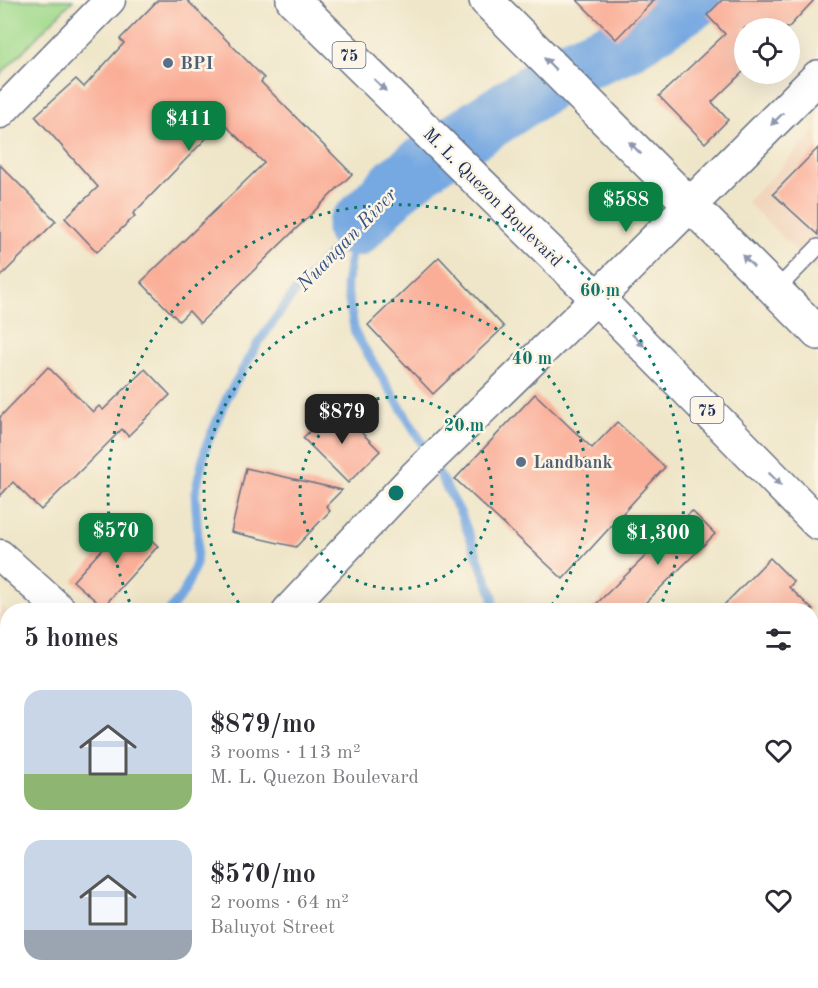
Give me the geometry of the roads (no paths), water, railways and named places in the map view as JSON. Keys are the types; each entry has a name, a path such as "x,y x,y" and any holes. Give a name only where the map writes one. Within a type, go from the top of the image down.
{"main road":[{"name":"M. L. Quezon Boulevard","path":"293,0 597,298 818,523"},
{"path":"503,12 818,333"},
{"path":"597,298 818,78"}],"street":[{"path":"0,113 110,0"},
{"path":"295,603 415,475 597,298"},
{"path":"0,555 54,603"}],"lane":[{"path":"776,290 818,247"}],"waterway":[{"name":"Nuangan River","path":"355,228 399,183 432,158 573,66 625,44 694,0"},
{"name":"Nuangan River","path":"175,603 184,592 196,564 198,537 195,493 206,446 228,395 258,343 293,294 355,228"},
{"path":"355,230 346,285 355,333 418,436 460,512 493,596 493,603"}],"place":[{"name":"BPI","path":"168,63"},
{"name":"Landbank","path":"521,462"}]}
